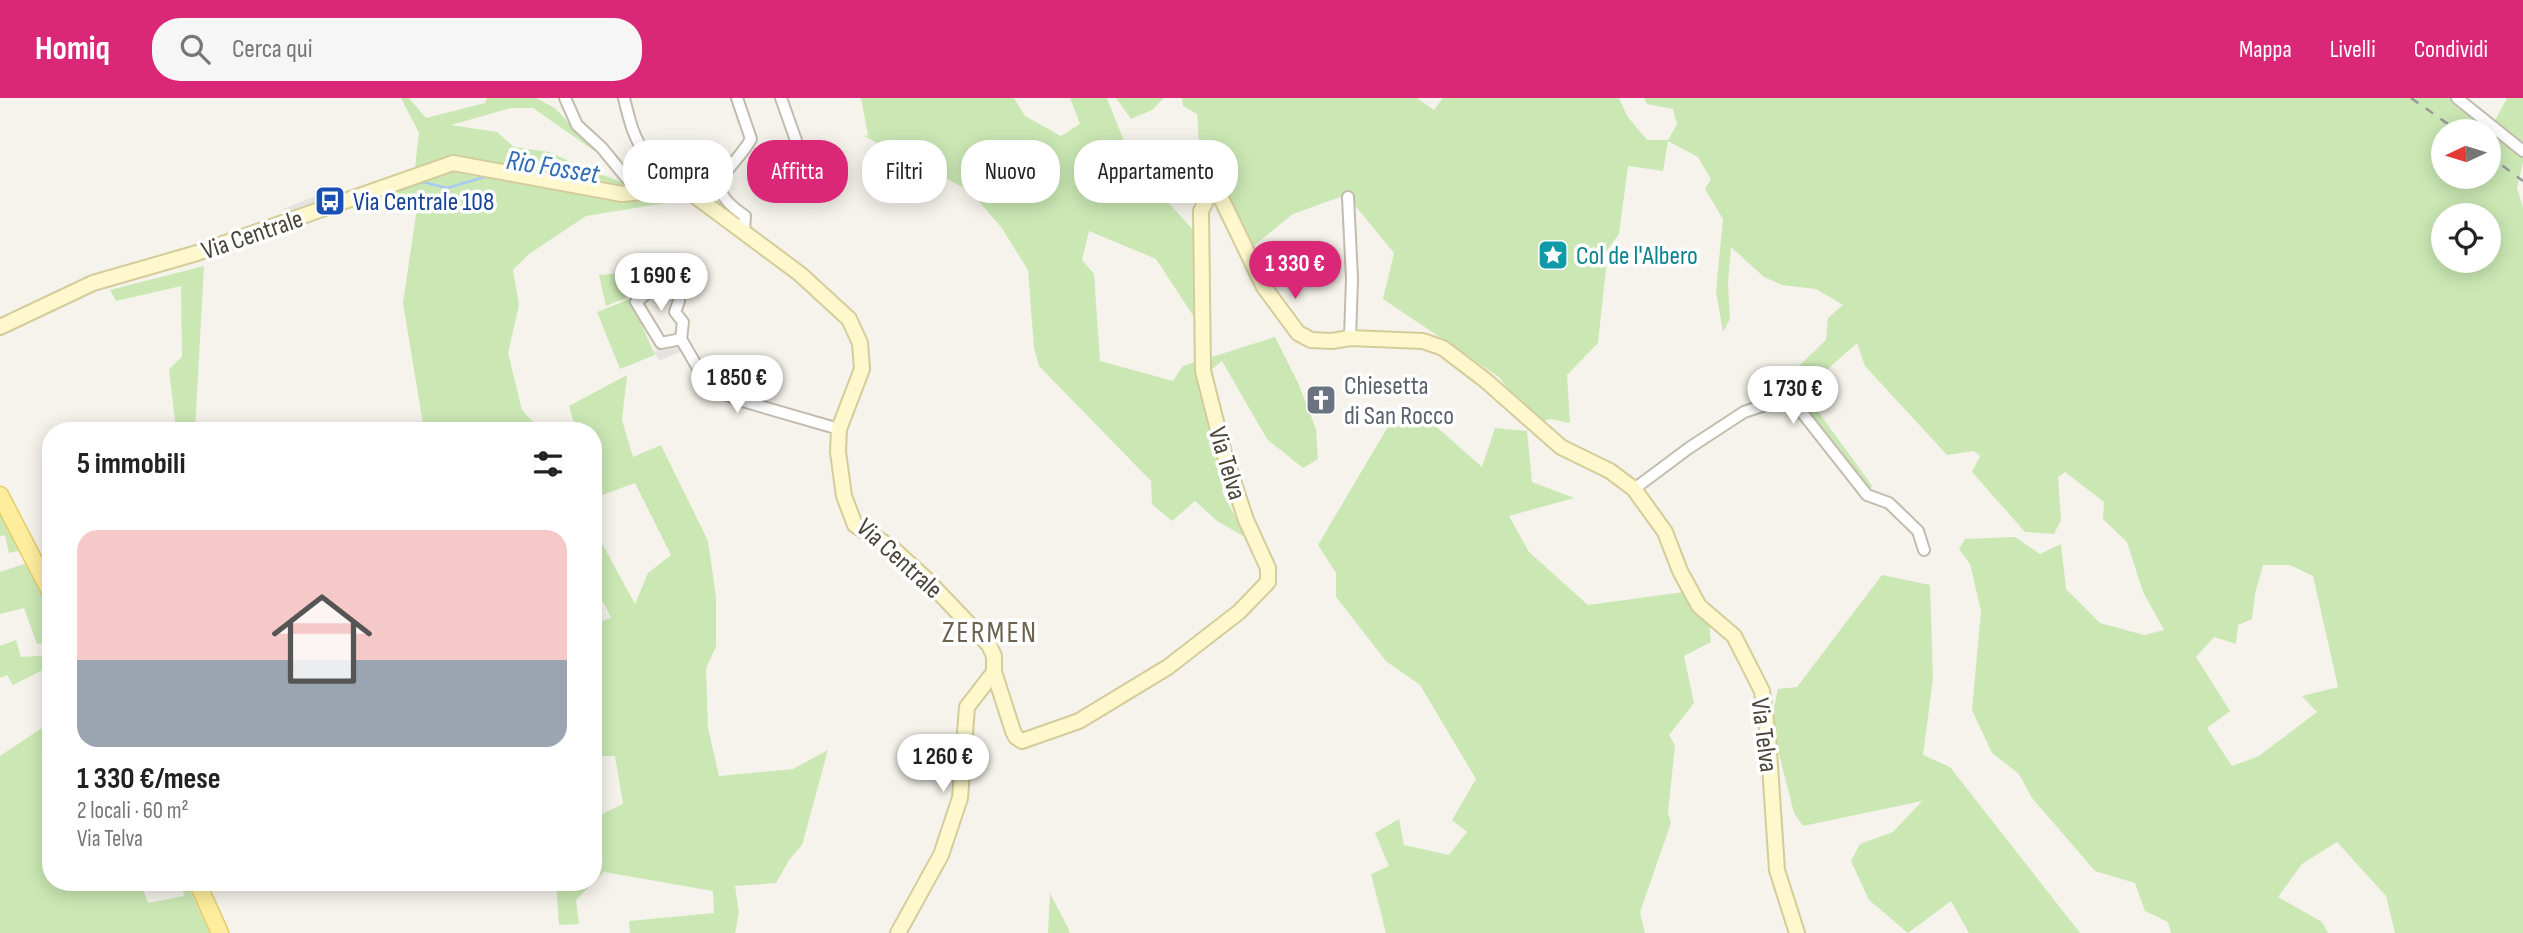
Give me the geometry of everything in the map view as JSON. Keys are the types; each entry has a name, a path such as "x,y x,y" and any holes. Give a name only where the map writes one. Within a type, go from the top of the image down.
{"main road":[{"path":"0,495 42,576"},
{"path":"201,891 220,933"}],"street":[{"path":"565,98 577,125 603,148 623,173"},
{"name":"Via Centrale","path":"624,98 637,140"},
{"path":"737,98 751,139 744,152 723,174 720,189 728,204 746,216 744,230"},
{"path":"781,98 796,140"},
{"path":"2457,98 2523,151"},
{"name":"Via Centrale","path":"0,327 93,283 197,253 453,163 623,194"},
{"name":"Via Telva","path":"994,672 1013,731 1022,741 1079,721 1156,674 1239,612 1268,582 1268,568 1246,520 1224,453 1203,371 1201,212 1210,193 1221,198 1264,287 1298,334 1311,340 1350,338 1423,341 1443,348 1485,380 1561,447 1610,471 1634,488 1665,532 1680,571 1699,606 1734,636 1762,691 1768,736 1777,870 1797,933"},
{"path":"1348,197 1352,268 1350,338"},
{"name":"Via Centrale","path":"705,203 800,274 849,319 860,343 862,369 839,429 838,452 844,496 855,525 891,547 926,579 989,645 994,656 994,672"},
{"path":"662,281 636,302 661,343 681,339"},
{"path":"679,301 675,312 683,321 681,339 706,382 718,391 739,400 839,429"},
{"path":"1634,488 1744,412 1771,402 1793,401 1867,495 1889,503 1918,531 1924,550"},
{"path":"898,933 941,855 960,798 967,707 994,672"}],"green space":[{"path":"401,98 409,98 426,118 485,103 487,98 536,98 555,108 596,152 533,108 511,108 451,125 497,132 514,147 549,152 623,183 623,203 666,203 586,216 529,254 513,270 519,305 508,353 522,410 533,422 423,422 403,303 418,201 359,208 415,168 419,133"},
{"path":"861,98 1014,98 1025,116 1061,136 1080,124 1070,98 1107,98 1124,140 1074,140 1074,203 1169,203 1201,239 1202,329 1156,259 1089,231 1082,260 1094,274 1100,361 1173,381 1183,366 1275,337 1299,385 1316,429 1318,459 1303,468 1267,439 1222,361 1212,369 1234,459 1222,492 1247,538 1217,521 1195,501 1172,521 1152,504 1151,481 1039,366 1034,348 1028,270 1001,227 980,203 1060,203 1060,140 961,140 961,186 947,179 947,140 872,140 864,136 868,135"},
{"path":"1116,98 1164,98 1152,110 1131,119"},
{"path":"1182,98 1417,98 1434,110 1443,98 1619,98 1627,116 1647,140 1668,140 1677,124 1673,109 1647,104 1644,98 2451,98 2479,119 2431,119 2431,189 2501,189 2501,119 2496,119 2507,98 2523,98 2523,162 2517,188 2523,208 2523,933 2395,933 2386,896 2337,842 2302,864 2278,897 2322,922 2328,933 2171,933 2168,922 2145,911 2135,883 2095,871 2032,798 2019,774 1992,753 1972,710 1981,611 1970,564 1959,549 1965,539 2015,537 2040,554 2061,544 2066,589 2100,623 2144,635 2164,630 2143,592 2127,542 2103,519 2104,502 2065,472 2058,477 2061,520 2054,534 2025,532 1972,472 1980,456 1974,451 1947,455 1865,366 1857,343 1803,391 1873,487 1857,490 1776,388 1826,340 1828,318 1843,305 1816,289 1782,285 1764,277 1731,247 1728,284 1730,319 1723,332 1716,291 1723,219 1705,189 1711,179 1698,157 1668,141 1663,171 1628,166 1619,234 1608,249 1598,343 1567,375 1570,423 1550,419 1534,425 1499,377 1383,299 1394,253 1348,197 1340,197 1293,214 1252,247 1228,203 1238,203 1238,140 1199,140 1197,114 1183,106","holes":["2263,565 2290,565 2313,576 2338,687 2302,696 2317,712 2259,756 2232,766 2207,728 2230,711 2196,657 2214,637 2236,644 2238,625 2252,619"]},
{"path":"204,266 195,422 175,422 169,369 182,357 181,286 116,301 110,290"},
{"path":"622,273 626,298 606,306 599,275"},
{"path":"630,299 655,355 620,369 597,312"},
{"path":"627,375 622,420 633,457 661,445 708,541 716,597 716,647 706,668 708,728 719,776 793,769 828,750 802,845 789,860 776,883 735,886 739,913 735,933 630,933 629,921 714,913 713,891 604,872 602,874 602,815 623,804 615,756 602,756 602,621 611,618 602,602 602,544 635,604 648,573 671,555 635,483 602,495 602,422 574,422 569,406"},
{"path":"1396,413 1431,422 1482,467 1495,428 1527,431 1532,482 1574,498 1509,516 1529,552 1588,605 1684,592 1709,623 1711,642 1684,656 1694,703 1669,735 1675,745 1668,812 1671,823 1640,912 1645,933 1386,933 1371,874 1389,866 1375,833 1399,819 1404,845 1449,855 1467,832 1452,820 1476,779 1420,685 1386,661 1336,597 1336,573 1318,545"},
{"path":"0,511 21,550 9,553 5,535 0,536"},
{"path":"27,563 42,593 42,643 37,644 24,608 0,614 0,572"},
{"path":"1882,575 1930,585 1933,679 1923,755 1950,767 2080,933 1969,933 1951,901 1908,933 1869,900 1851,861 1860,844 1893,832 1922,801 1803,826 1794,813 1779,754 1768,736 1778,689 1797,687"},
{"path":"16,640 21,657 42,656 42,670 13,685 7,675 0,678 0,646"},
{"path":"42,728 42,891 144,891 148,903 184,896 183,891 190,891 210,933 0,933 0,756"},
{"path":"557,891 585,891 576,900 579,924 559,925"},
{"path":"1050,893 1069,930 1070,933 1048,933"}],"shaded area":[{"path":"315,196 318,204 285,216 283,209"},
{"path":"678,343 683,351 660,360 653,352"}],"waterway":[{"name":"Rio Fosset","path":"384,195 423,182 447,188 488,176"}],"railway":[{"path":"2411,98 2441,119"},
{"path":"2501,165 2523,181"}],"place":[{"name":"Via Centrale 108","path":"330,201"},
{"name":"Col de l'Albero","path":"1553,255"},
{"name":"Chiesetta di San Rocco","path":"1321,400"}],"district":[{"name":"ZERMEN","path":"990,632"}]}
